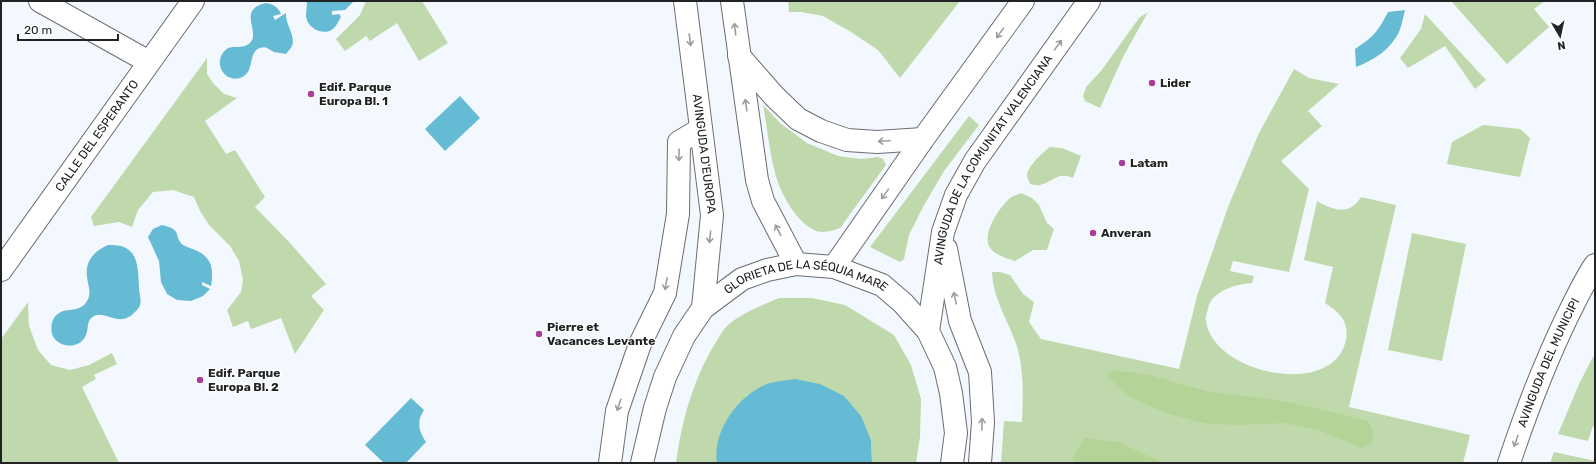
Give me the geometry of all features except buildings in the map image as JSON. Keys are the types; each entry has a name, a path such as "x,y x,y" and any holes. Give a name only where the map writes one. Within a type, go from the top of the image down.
{"main road":[{"path":"40,1 149,62"},
{"name":"CALLE DEL ESPERANTO","path":"1,270 193,1"},
{"name":"AVINGUDA D'EUROPA","path":"685,1 712,215 703,308"},
{"path":"732,1 757,180 763,201 796,264"},
{"path":"834,267 923,139 1023,1"},
{"name":"AVINGUDA DE LA COMUNITAT VALENCIANA","path":"928,331 942,232 956,195 975,161 1089,1"},
{"path":"739,56 774,96 798,119 821,131 847,140 877,142 923,139"},
{"path":"610,463 617,411 640,344 664,294 678,214 679,142 701,129"},
{"path":"942,232 960,321 980,372 983,422 980,463"},
{"name":"GLORIETA DE LA SÉQUIA MARE","path":"642,463 654,408 664,377 684,336 703,308 742,279 767,270 796,264 834,267 882,285 903,303 928,331 945,367 951,393 956,433 952,463"},
{"name":"AVINGUDA DEL MUNICIPI","path":"1509,463 1527,408 1557,338 1595,265"}],"green space":[{"path":"366,1 422,1 448,43 419,61 397,23 370,41 366,36 345,51 336,39 360,15"},
{"path":"788,1 960,1 900,78 878,50 823,16 801,12 789,12"},
{"path":"1451,1 1545,1 1534,9 1549,27 1507,64"},
{"path":"1148,12 1123,57 1100,108 1085,101 1083,96 1086,87 1101,71 1139,18"},
{"path":"1425,14 1486,80 1475,89 1445,46 1408,68 1400,58 1421,29"},
{"path":"207,58 207,74 213,83 224,94 237,98 205,121 226,154 235,150 265,197 255,207 291,244 326,284 311,296 324,310 295,354 281,318 251,329 248,321 233,327 227,310 241,292 243,280 239,261 230,246 209,225 200,211 194,197 173,190 153,192 138,210 132,227 119,222 94,226 91,217"},
{"path":"1294,69 1309,78 1339,84 1308,111 1322,126 1281,161 1309,189 1289,272 1233,261 1230,271 1254,276 1252,283 1239,285 1225,290 1214,297 1210,303 1206,315 1206,321 1214,340 1229,355 1251,366 1275,373 1299,374 1321,369 1337,358 1346,339 1347,333 1345,322 1335,310 1325,303 1333,267 1304,260 1317,201 1339,210 1353,206 1361,197 1396,205 1349,407 1470,435 1463,463 1001,463 1004,421 1022,422 1023,386 1018,350 995,292 992,272 1000,272 1010,275 1023,294 1034,302 1029,322 1041,339 1179,369 1197,296 1228,207 1259,133"},
{"path":"763,105 780,123 807,143 838,156 861,159 878,157 883,159 886,165 840,228 824,232 814,230 800,219 788,204 776,177"},
{"path":"969,116 979,125 944,171 923,207 909,235 904,259 900,262 870,247"},
{"path":"1483,125 1520,129 1530,138 1520,177 1447,164 1452,142"},
{"path":"1050,147 1062,148 1081,156 1073,178 1062,176 1040,185 1030,184 1027,175 1028,171 1040,156"},
{"path":"1021,193 1032,198 1039,205 1047,223 1054,229 1047,250 1033,250 1015,261 995,253 990,248 988,236 992,222 1001,208 1011,197"},
{"path":"1412,233 1466,244 1442,361 1388,350"},
{"path":"779,298 812,298 845,305 894,335 911,365 921,399 920,437 916,463 872,463 871,440 748,395 731,413 720,436 717,463 676,463 681,432 689,402 706,359 714,345 726,327 732,322 751,310"},
{"path":"28,302 29,326 38,350 51,365 70,370 89,365 112,353 117,364 94,375 96,379 82,387 119,463 1,463 1,339"},
{"path":"1595,353 1595,427 1593,426 1588,441 1558,434 1579,384"},
{"path":"1114,370 1149,375 1210,392 1270,399 1321,409 1368,421 1374,434 1371,444 1362,448 1318,430 1284,423 1240,425 1208,424 1166,413 1130,397 1107,376"},
{"path":"1084,438 1119,442 1163,463 1074,463 1073,457"},
{"path":"1554,452 1595,461 1595,463 1550,463"}],"water":[{"path":"307,1 354,1 345,10 332,11 332,15 339,14 341,17 334,28 330,31 322,32 313,28 307,21"},
{"path":"266,3 275,6 280,12 281,14 273,16 275,20 286,13 293,38 292,46 286,54 274,52 262,47 256,50 248,72 245,75 234,79 229,77 224,74 221,69 220,58 228,48 245,46 252,41 252,11 257,6"},
{"path":"1405,10 1399,32 1391,44 1375,58 1356,67 1355,49 1374,34 1388,12"},
{"path":"460,96 480,118 445,151 425,129"},
{"path":"162,225 176,231 180,242 183,245 201,253 208,260 212,269 211,286 202,282 202,285 210,289 203,296 191,301 177,300 167,294 161,282 159,261 148,237 153,229"},
{"path":"108,245 118,245 126,248 135,258 138,272 140,299 139,307 134,313 123,319 103,315 94,316 88,324 84,339 76,345 71,346 57,342 52,335 51,327 53,320 61,312 82,307 85,304 89,295 87,266 92,257 99,250"},
{"path":"795,379 820,384 844,396 861,416 871,440 872,463 717,463 719,438 730,414 739,404 748,395 770,383"},
{"path":"411,398 424,410 419,426 426,442 406,463 384,463 365,445"}],"place":[{"name":"Lider","path":"1152,83"},
{"name":"Edif. Parque Europa Bl. 1","path":"311,94"},
{"name":"Latam","path":"1122,163"},
{"name":"Anveran","path":"1093,233"},
{"name":"Pierre et Vacances Levante","path":"539,334"},
{"name":"Edif. Parque Europa Bl. 2","path":"200,380"}]}
